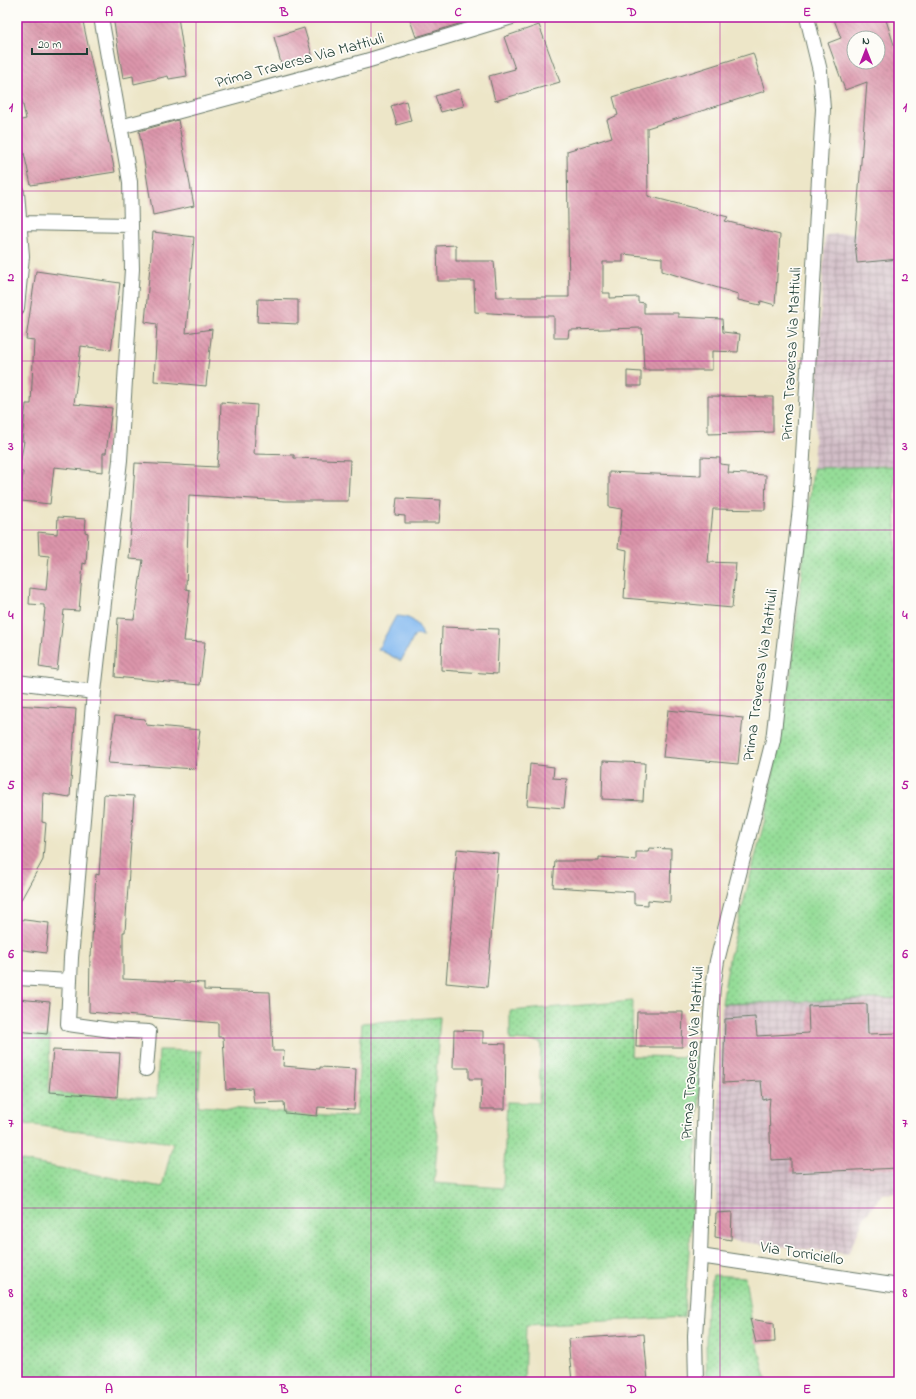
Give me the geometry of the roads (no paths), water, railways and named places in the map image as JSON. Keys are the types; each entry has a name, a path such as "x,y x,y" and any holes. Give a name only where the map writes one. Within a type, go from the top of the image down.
{"street":[{"path":"101,17 130,182 132,269 120,460 94,692 70,982 68,1024 110,1030 149,1032 146,1069"},
{"name":"Prima Traversa Via Mattiuli","path":"120,127 366,61 512,17"},
{"name":"Prima Traversa Via Mattiuli","path":"696,1382 695,1336 700,1256 705,1097 713,987 719,954 773,740 800,508 823,109 820,71 807,17"},
{"path":"17,192 22,256 17,308"},
{"path":"19,223 131,225"},
{"path":"17,682 94,692"},
{"path":"17,978 70,982"},
{"name":"Via Torriciello","path":"700,1256 899,1286"}],"water":[{"path":"396,616 406,617 413,621 419,627 423,636 415,635 401,661 378,649"}]}
